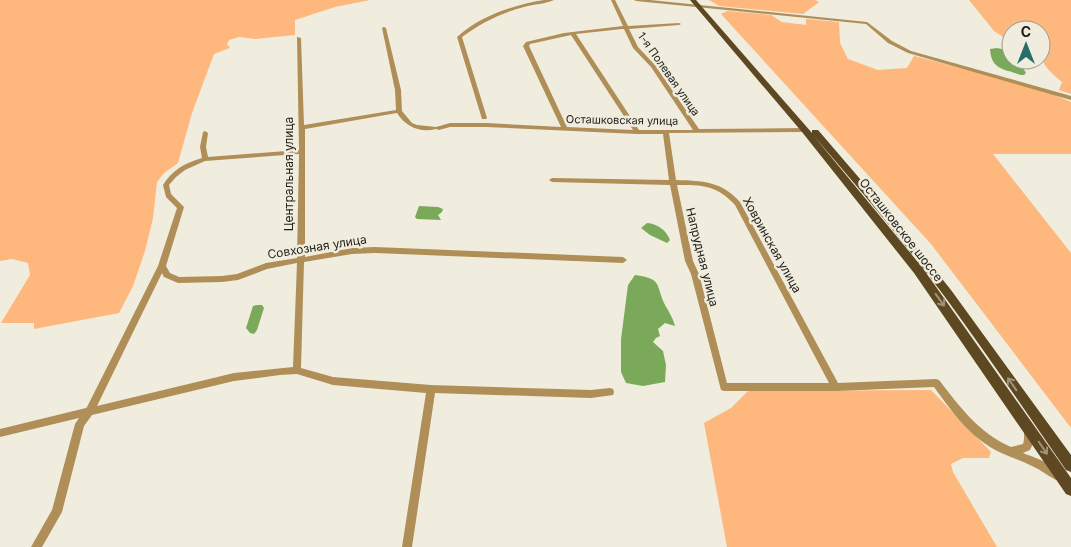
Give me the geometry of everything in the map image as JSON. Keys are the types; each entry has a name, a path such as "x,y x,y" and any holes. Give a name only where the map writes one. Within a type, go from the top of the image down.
{"main road":[{"name":"Осташковское шоссе","path":"700,3 918,270 1069,487"},
{"name":"Осташковское шоссе","path":"700,3 903,235 969,321 1071,466"}],"street":[{"path":"484,118 460,39 464,33 479,25 485,19 510,8 552,0"},
{"name":"1-я Полевая улица","path":"613,0 636,48 653,66 697,132"},
{"path":"636,0 700,3 867,23 880,37 898,48 917,56 1071,98"},
{"path":"565,129 526,46 528,42 573,34 680,24"},
{"path":"303,127 399,111 398,90 384,28"},
{"path":"573,34 637,132"},
{"name":"Центральная улица","path":"297,370 302,260 303,127 299,38"},
{"name":"Осташковская улица","path":"399,111 410,126 436,128 450,125 486,125 637,132 805,130"},
{"name":"Напрудная улица","path":"666,131 673,182 689,262 695,274 724,387 836,387"},
{"path":"205,133 203,147 205,159"},
{"path":"36,547 57,512 80,424 90,410 162,266 181,206 168,195 166,185 172,174 191,163 205,159 302,152"},
{"name":"Ховринская улица","path":"552,180 673,182 711,184 720,188 738,204 836,387"},
{"name":"Совхозная улица","path":"162,266 167,275 178,280 193,281 238,277 266,266 352,251 375,250 623,260"},
{"path":"0,433 234,377 297,370 333,382 431,389 591,394 610,392"},
{"path":"836,387 936,383 970,425 994,445 1047,467 1069,487"},
{"path":"407,547 431,389"},
{"path":"1008,451 1027,447 1030,440 1025,422"}],"shaded area":[{"path":"0,0 370,0 335,7 295,20 295,35 255,39 239,37 229,40 227,44 230,48 214,54 192,113 178,163 164,173 157,182 153,218 145,251 133,286 119,313 34,329 34,323 1,323 30,275 28,263 12,259 0,261"},
{"path":"709,0 815,0 819,2 803,14 719,6"},
{"path":"969,0 1071,0 1071,94 1059,90 1062,82 1049,70 1051,70 1051,20 1001,20 1001,36 994,31"},
{"path":"727,11 771,15 782,22 806,25 806,19 839,22 840,43 848,59 878,70 907,68 914,56 1039,88 1071,102 1071,154 993,154 1071,253 1071,428 931,244 721,14"},
{"path":"990,49 1001,49 1001,68 993,61"},
{"path":"1007,70 1024,70 1026,73 1020,75"},
{"path":"419,206 443,209 438,215 441,220 417,219 415,217"},
{"path":"647,223 661,228 670,240 667,243 650,235 641,228"},
{"path":"635,275 650,278 657,284 675,326 665,323 658,329 660,336 653,342 663,351 666,365 665,382 643,386 626,383 621,372 621,339 628,285"},
{"path":"262,305 264,308 254,334 250,333 246,328 253,306"},
{"path":"931,390 991,452 989,458 963,458 951,464 953,472 997,547 727,547 704,423 731,408 748,391"}]}
